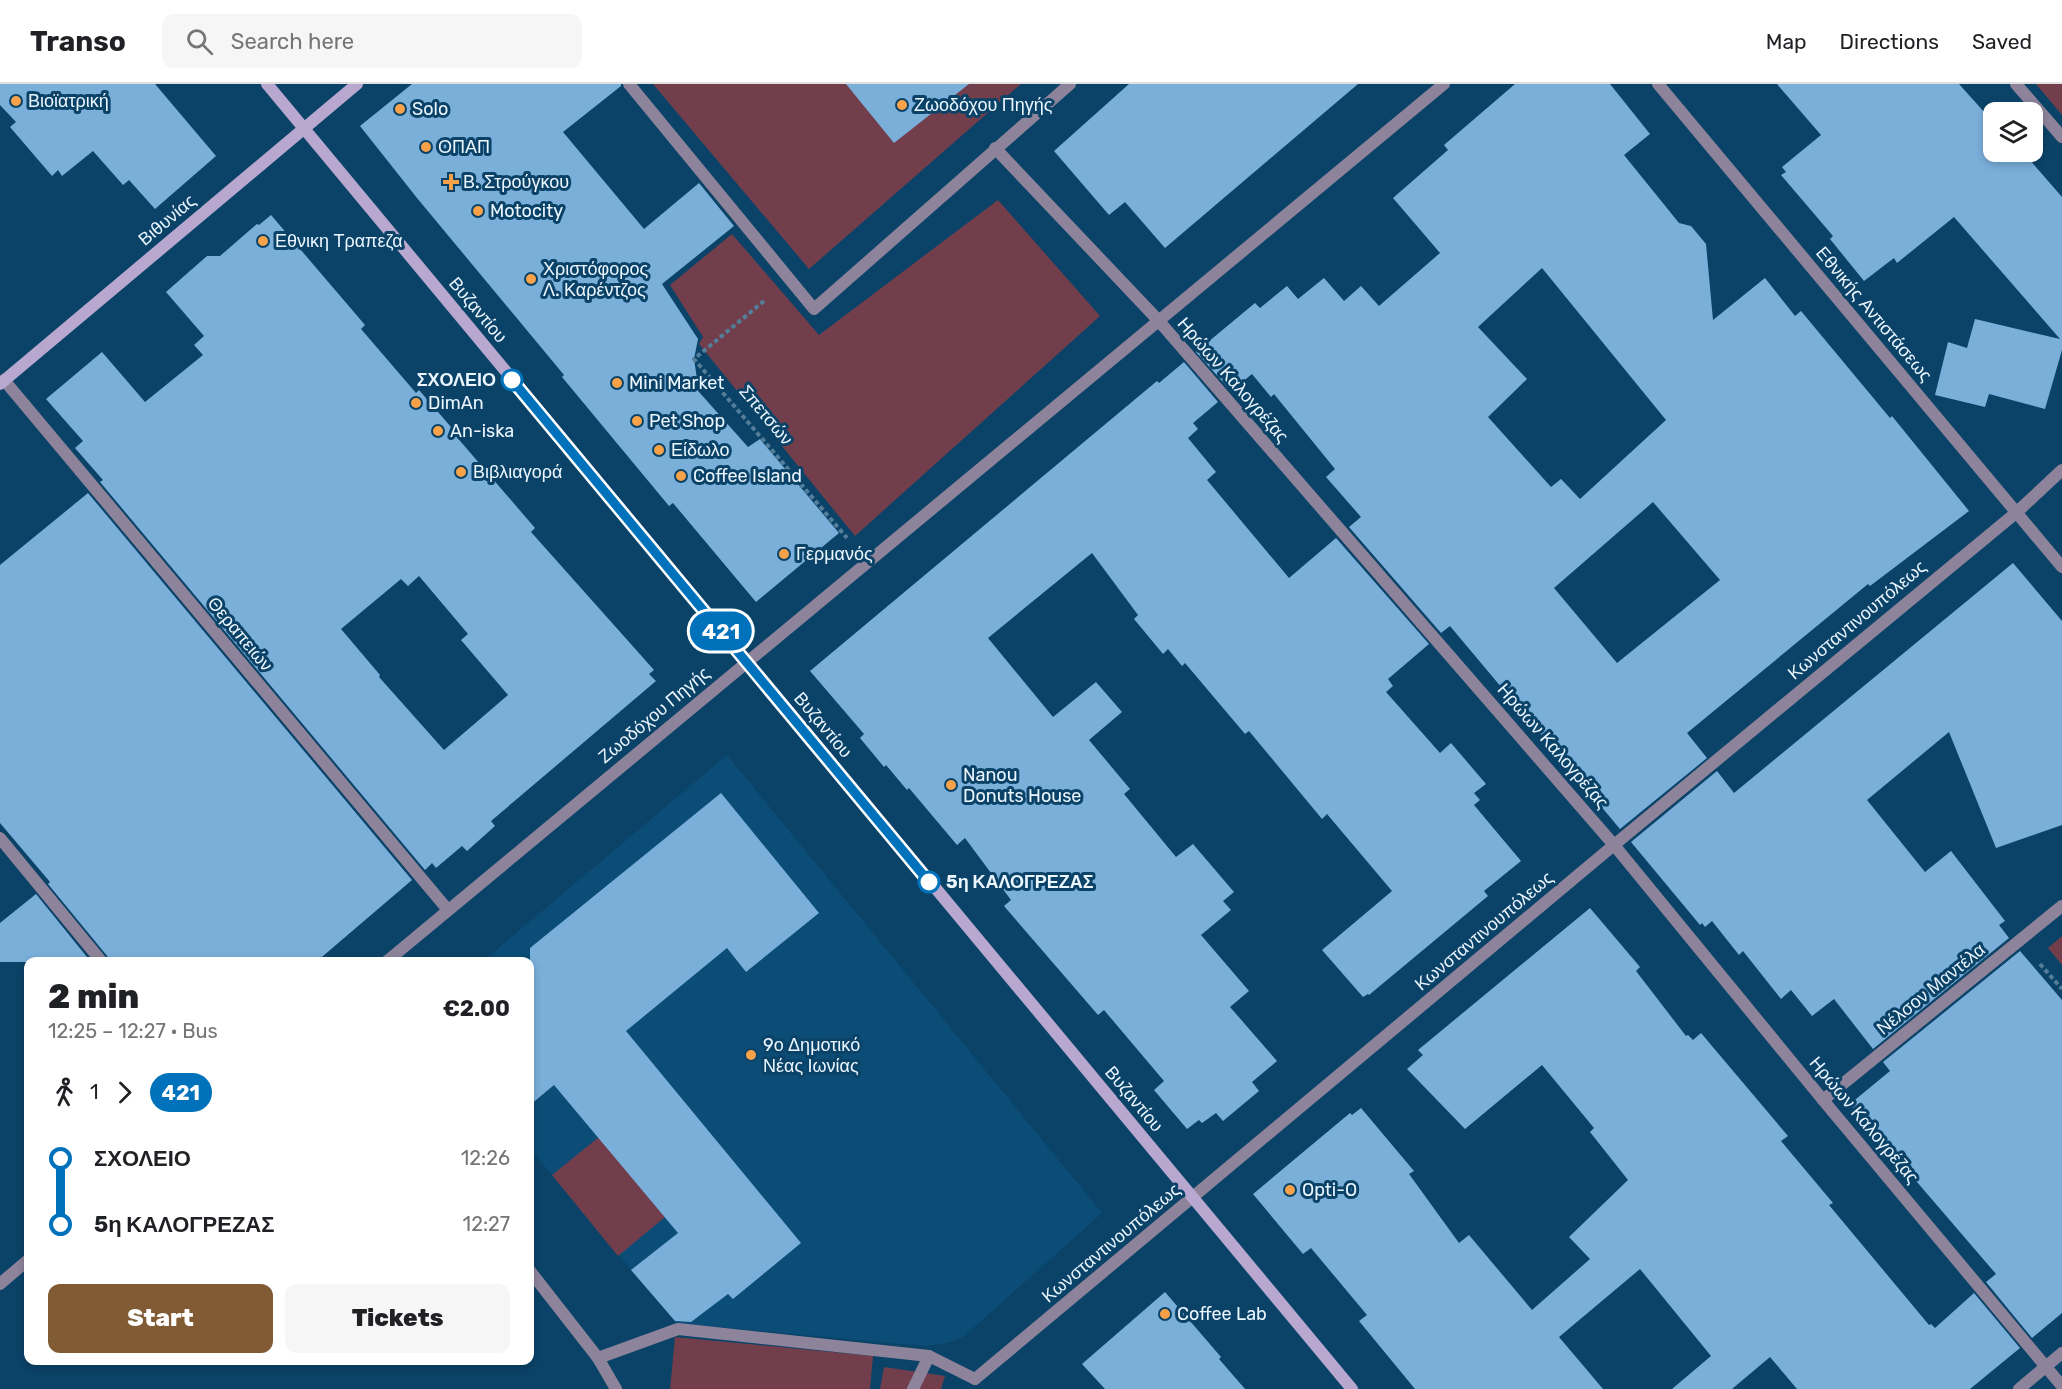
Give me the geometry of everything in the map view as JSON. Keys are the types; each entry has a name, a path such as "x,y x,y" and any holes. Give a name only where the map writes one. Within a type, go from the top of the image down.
{"street":[{"name":"Βυζαντίου","path":"267,84 1352,1389"},
{"name":"Βιθυνίας","path":"2,382 357,84"},
{"path":"628,84 814,309 1070,84"},
{"name":"Ζωοδόχου Πηγής","path":"392,957 1444,84"},
{"name":"Εθνικής Αντιστάσεως","path":"1658,84 2062,567"},
{"path":"2016,84 2062,137"},
{"name":"Ηρώων Καλογρέζας","path":"995,148 1158,320 1614,845 2062,1386"},
{"name":"Θεραπειών","path":"2,382 448,910"},
{"name":"Κωνσταντινουπόλεως","path":"975,1384 1614,845 2017,512 2062,470"},
{"path":"0,838 98,957"},
{"name":"Νέλσον Μαντέλα","path":"1823,1100 2062,906"},
{"path":"0,1284 24,1263"},
{"path":"534,1276 598,1358 616,1389"},
{"path":"598,1358 678,1329 929,1356 975,1384"},
{"path":"2019,1389 2062,1353"},
{"path":"913,1389 929,1356"}],"path":[{"name":"Σπετσών","path":"790,280 694,359 867,561"}],"shaded area":[{"path":"653,84 1021,84 809,269"},
{"path":"2036,84 2062,84 2062,115"},
{"path":"998,200 1100,316 855,536 699,344 703,337 670,285 732,234 819,335"},
{"name":"9ο Δημοτικό Νέας Ιωνίας","path":"727,755 1102,1213 963,1337 947,1343 924,1346 676,1323 534,1154 534,957 488,957"},
{"path":"2062,936 2062,965 2048,948"},
{"path":"599,1137 665,1217 618,1256 552,1175"},
{"path":"675,1337 873,1356 870,1389 670,1389"},
{"path":"884,1367 945,1376 941,1389 880,1389"}],"building":[{"path":"0,84 155,84 216,156 155,209 129,180 123,185 93,151 62,176 58,170 52,176 10,127 16,122 0,105"},
{"path":"412,84 621,84 563,132 644,229 699,183 734,226 662,284 698,339 694,359 699,392 748,447 760,439 839,533 756,602 673,503 669,506 360,126"},
{"name":"Ζωοδόχου Πηγής","path":"846,84 969,84 894,143"},
{"path":"1129,84 1358,84 1165,248 1125,202 1109,215 1054,151"},
{"path":"1515,84 1610,84 1650,134 1624,155 1679,223 1691,226 1706,244 1713,320 1765,278 1795,316 1801,311 1890,418 1892,416 1969,511 1870,586 1868,584 1687,733 1707,758 1620,829 1450,626 1441,633 1349,527 1361,517 1326,477 1335,469 1274,394 1271,397 1252,374 1231,391 1196,352 1255,303 1260,308 1287,286 1298,299 1324,278 1344,301 1361,286 1379,306 1440,253 1393,198 1448,150 1444,145","holes":["1542,268 1666,420 1580,499 1561,479 1551,487 1488,417 1527,379 1478,327","1653,502 1720,580 1617,663 1554,588"]},
{"path":"1777,84 1959,84 1983,111 1983,162 2032,162 2062,197 2062,350 2045,409 1989,394 1985,407 1935,395 1948,342 1967,348 1975,319 2060,339 1954,217 1897,263 1894,258 1864,281 1830,239 1833,236 1781,175 1786,172 1782,167 1821,135"},
{"path":"271,215 365,325 361,329 416,393 419,390 535,528 531,532 654,670 649,674 656,681 491,821 495,826 467,851 462,846 436,868 432,863 425,870 100,482 103,480 75,448 83,441 46,399 102,352 145,402 203,355 194,345 204,336 166,292 207,256 220,256 257,224 259,225","holes":["419,576 468,634 461,640 508,695 444,750 379,677 380,675 341,629 401,579 408,586"]},
{"path":"1184,362 1218,402 1193,423 1198,429 1188,438 1216,472 1207,480 1289,578 1336,538 1429,644 1388,679 1393,686 1386,692 1440,753 1451,743 1486,784 1474,793 1480,800 1474,805 1521,861 1484,891 1488,896 1369,995 1363,997 1322,950 1392,891 1327,814 1322,819 1249,731 1245,734 1185,663 1182,666 1168,649 1163,654 1134,619 1138,615 1092,553 988,638 1053,717 1096,682 1122,712 1089,740 1130,789 1124,794 1176,857 1193,844 1234,892 1223,901 1231,910 1201,935 1249,991 1230,1007 1277,1061 1252,1082 1259,1091 1223,1121 1216,1113 1202,1123 1199,1120 1187,1129 1154,1090 1164,1081 1104,1010 1098,1015 1004,906 1011,900 965,838 957,845 909,788 907,790 886,765 884,767 860,738 864,734 810,671 1157,381 1159,383"},
{"path":"88,493 412,880 322,957 108,957 48,884 50,882 0,823 0,565"},
{"path":"2013,563 2062,621 2062,825 1996,848 1949,732 1867,800 1925,872 1951,851 2005,921 1999,925 2009,938 1873,1049 1834,999 1812,1016 1791,990 1781,999 1743,951 1739,955 1712,921 1705,927 1702,923 1700,925 1631,842 1717,771 1734,793"},
{"path":"721,793 819,913 746,972 727,948 626,1031 801,1243 733,1299 728,1294 691,1322 675,1321 631,1270 678,1233 554,1085 534,1102 534,957 530,957 530,948"},
{"path":"36,894 87,957 24,957 24,962 0,962 0,923"},
{"path":"1590,908 1640,967 1636,971 1686,1036 1688,1035 1693,1040 1701,1033 1788,1136 1781,1141 1833,1203 1829,1205 1929,1325 1935,1328 1974,1293 2020,1348 1970,1389 1797,1389 1770,1357 1732,1389 1672,1389 1711,1356 1640,1269 1559,1337 1603,1389 1415,1389 1359,1321 1367,1315 1311,1248 1303,1254 1253,1194 1350,1113 1352,1115 1361,1108 1414,1171 1409,1174 1459,1243 1469,1235 1532,1310 1590,1259 1569,1237 1628,1180 1590,1132 1594,1128 1542,1065 1465,1129 1407,1069 1423,1055 1418,1050"},
{"path":"2020,951 2062,1000 2062,1313 2032,1338 1986,1282 1996,1274 1850,1104 1890,1071 1883,1062"},
{"path":"1165,1292 1221,1357 1219,1359 1245,1389 1105,1389 1082,1364"}],"bus line":[{"name":"421","path":"512,380 929,882"}],"place":[{"name":"Βιοϊατρική","path":"16,101"},
{"name":"Ζωοδόχου Πηγής","path":"902,105"},
{"name":"Solo","path":"400,109"},
{"name":"ΟΠΑΠ","path":"426,147"},
{"name":"Β. Στρούγκου","path":"451,182"},
{"name":"Motocity","path":"478,211"},
{"name":"Εθνικη Τραπεζα","path":"263,241"},
{"name":"Χριστόφορος Λ. Καρέντζος","path":"531,279"},
{"name":"ΣΧΟΛΕΙΟ","path":"512,380"},
{"name":"Mini Market","path":"617,383"},
{"name":"DimAn","path":"416,403"},
{"name":"Pet Shop","path":"637,421"},
{"name":"An-iska","path":"438,431"},
{"name":"Είδωλο","path":"659,450"},
{"name":"Βιβλιαγορά","path":"461,472"},
{"name":"Coffee Island","path":"681,476"},
{"name":"Γερμανός","path":"784,554"},
{"name":"Nanou Donuts House","path":"951,785"},
{"name":"5η ΚΑΛΟΓΡΕΖΑΣ","path":"929,882"},
{"name":"9ο Δημοτικό Νέας Ιωνίας","path":"751,1055"},
{"name":"Opti-O","path":"1290,1190"},
{"name":"Coffee Lab","path":"1165,1314"}]}
